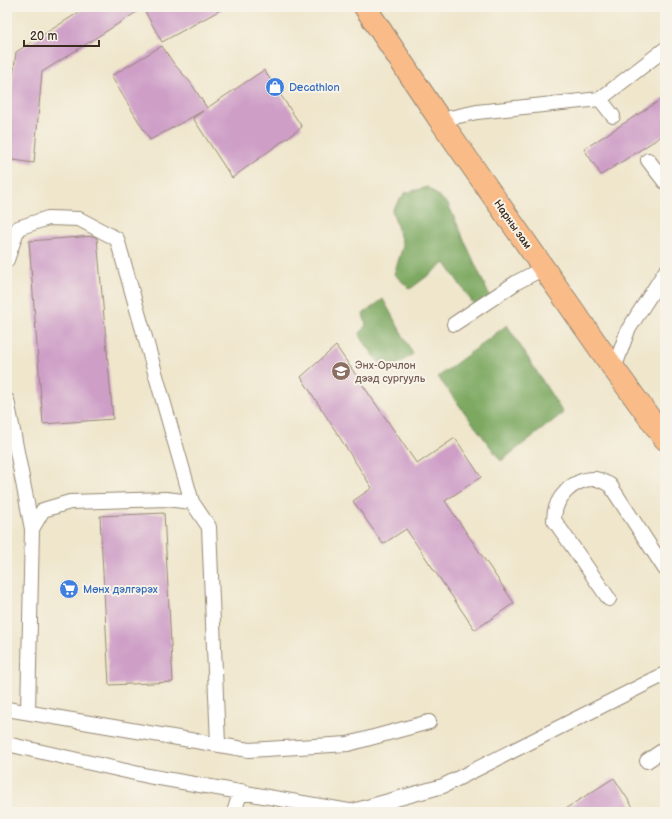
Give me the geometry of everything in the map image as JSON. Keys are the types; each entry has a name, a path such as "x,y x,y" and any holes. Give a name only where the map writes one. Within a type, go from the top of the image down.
{"main road":[{"name":"Нарны зам","path":"365,7 440,120 614,369 665,439"}],"lane":[{"path":"440,120 477,112 600,99 665,49"},
{"path":"600,99 613,116"},
{"path":"648,160 665,182"},
{"path":"7,260 18,228 48,218 79,219 117,239 146,346 192,502 209,527 218,744"},
{"path":"454,324 517,282 544,268"},
{"path":"614,369 628,330 665,272"},
{"path":"7,400 32,529 28,712"},
{"path":"609,599 554,520 554,510 560,497 579,480 597,479 610,485 665,569"},
{"path":"32,529 44,510 70,502 166,499 192,502"},
{"path":"7,744 148,776 349,811 443,786 665,674"},
{"path":"7,709 249,750 348,744 429,722"},
{"path":"647,761 665,749"},
{"path":"234,812 241,791"}],"green space":[{"path":"428,187 448,204 490,297 475,306 445,263 410,289 394,274 403,246 392,210 405,193"},
{"path":"383,299 413,354 386,372 359,335 366,325 363,314"},
{"path":"507,325 563,413 501,461 438,377"}],"building":[{"path":"87,7 226,7 162,42 143,8 42,72 34,163 7,159 7,129 16,52"},
{"path":"162,46 174,64 191,83 207,108 264,70 302,127 232,178 193,118 203,111 150,140 111,76"},
{"path":"665,97 665,134 601,175 584,149"},
{"path":"93,236 97,238 113,419 43,424 29,241"},
{"path":"336,346 417,464 455,438 481,477 445,501 514,603 475,630 406,529 383,544 353,501 372,488 301,377"},
{"path":"164,513 173,682 109,685 100,516"},
{"path":"614,778 636,812 560,812"}],"place":[{"name":"Decathlon","path":"275,87"},
{"name":"Энх-Орчлон дээд сургууль","path":"341,371"},
{"name":"Мөнх дэлгэрэх","path":"69,589"}]}
